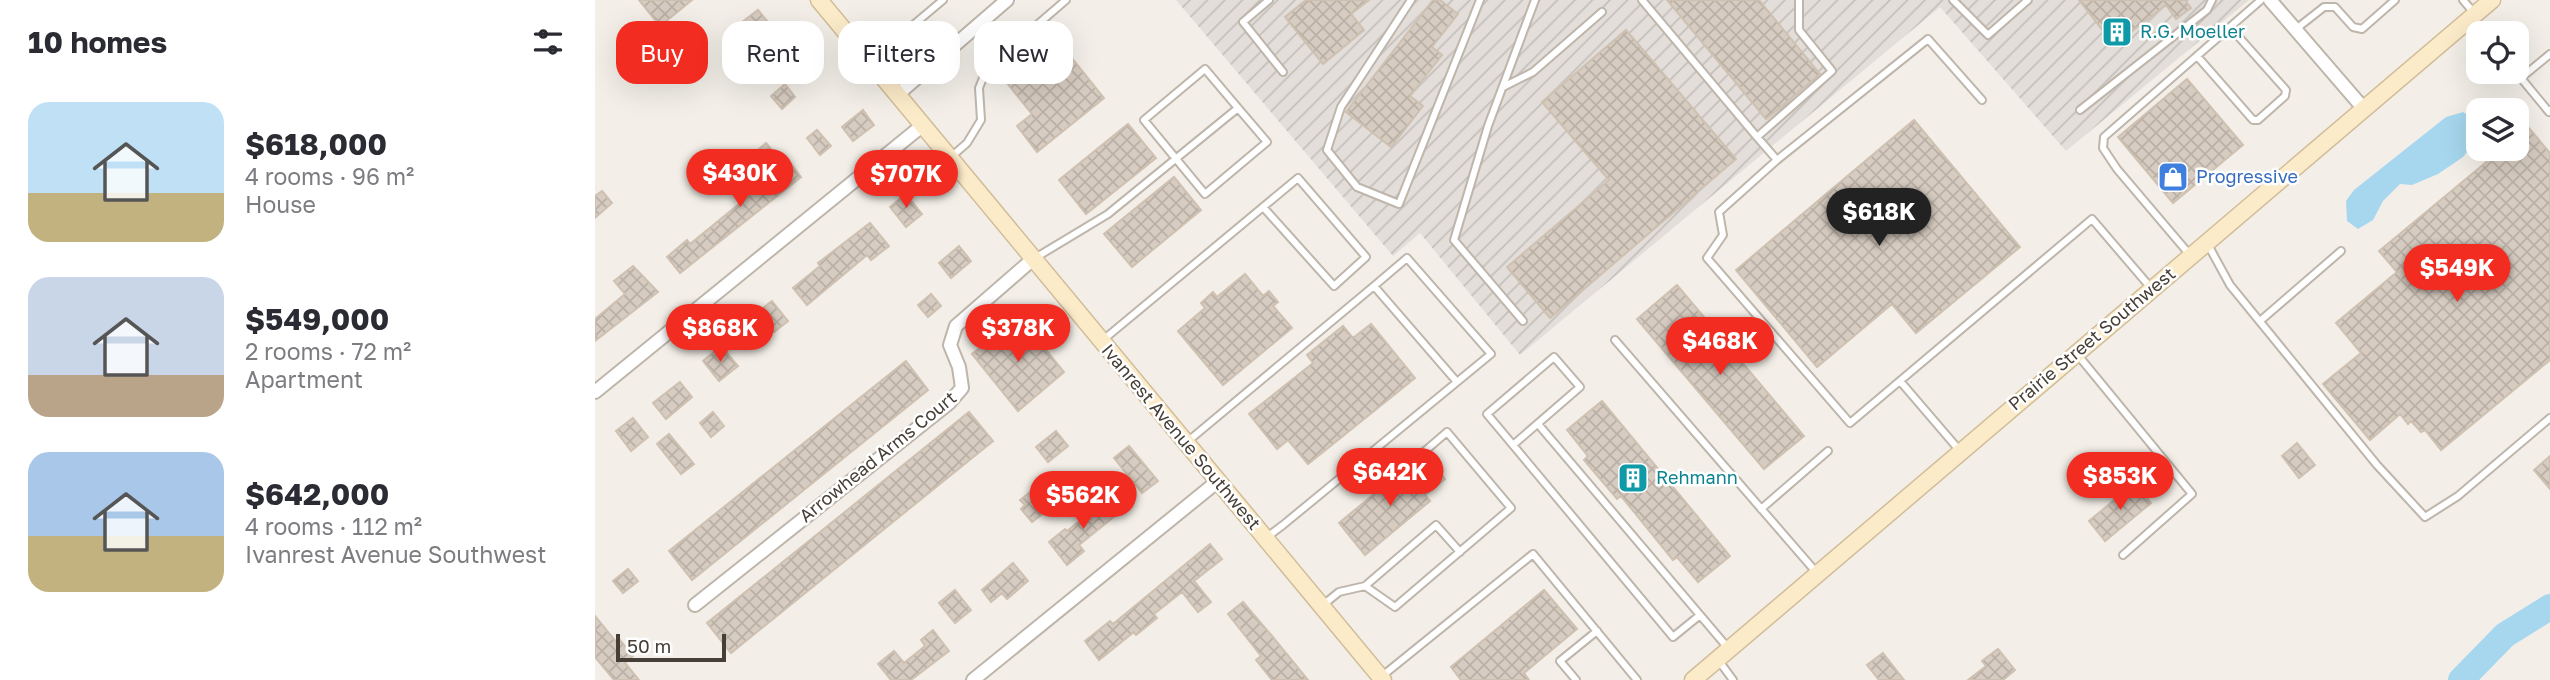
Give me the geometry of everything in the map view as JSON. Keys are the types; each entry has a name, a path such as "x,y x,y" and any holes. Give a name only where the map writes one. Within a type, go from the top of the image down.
{"street":[{"name":"Ivanrest Avenue Southwest","path":"819,0 1382,679"},
{"path":"960,41 1007,0"},
{"path":"2270,0 2364,109"},
{"name":"Prairie Street Southwest","path":"1693,680 2492,0"},
{"path":"897,95 910,84"},
{"path":"595,392 923,125"},
{"name":"Arrowhead Arms Court","path":"695,605 949,403 962,388 960,368 950,345 956,326 1033,259"},
{"path":"973,680 1218,481"}],"lane":[{"path":"918,21 943,0"},
{"path":"950,158 967,143 981,120 979,88 987,68 1066,0"},
{"path":"1269,0 1243,22 1283,72"},
{"path":"1411,0 1341,107 1327,150 1357,187 1399,204 1480,0"},
{"path":"1523,321 1454,240 1503,87 1535,0"},
{"path":"1642,0 1777,160"},
{"path":"1757,137 1832,71 1799,30 1799,0"},
{"path":"1953,0 1988,35 2028,0"},
{"path":"2080,110 2207,10 2212,0"},
{"path":"2190,255 2117,169 2103,148 2104,137 2261,0"},
{"path":"2296,29 2324,7 2335,7 2353,27 2362,29 2395,0"},
{"path":"2463,0 2476,21"},
{"path":"1503,87 1533,72 1602,12"},
{"path":"2197,56 2253,120 2258,120 2285,96 2286,90 2230,27"},
{"path":"1982,100 1928,39 1777,160 1719,212 1723,234 1707,258 1850,423 2092,219 2151,288"},
{"path":"2529,68 2550,54"},
{"path":"1205,69 1238,108 1267,142 1205,194 1144,120 1205,69"},
{"path":"2526,84 2549,112 2550,110"},
{"path":"1033,259 1108,214 1238,108"},
{"path":"1102,342 1263,207 1298,178 1366,257 1334,286 1263,207"},
{"path":"2206,242 2230,285 2377,465 2425,517 2458,496 2550,418"},
{"path":"2260,321 2341,251"},
{"path":"1185,443 1407,258 1491,354 1265,538"},
{"path":"1374,286 1457,382"},
{"path":"1615,340 1817,574"},
{"path":"2076,352 2192,494 2123,555"},
{"path":"1513,445 1580,387 1554,356 1487,414 1673,637 1700,615"},
{"path":"1900,381 1960,452"},
{"path":"1538,424 1700,615 1723,654 1733,680"},
{"path":"1365,586 1395,607 1511,508 1447,432 1411,463"},
{"path":"1761,509 1828,451"},
{"path":"1321,606 1339,592 1365,586 1436,525 1460,552"},
{"path":"1382,679 1533,554 1637,680"},
{"path":"1576,680 1560,661 1597,631"}],"shaded area":[{"path":"1176,0 2249,0 2066,151 1940,7 1520,355 1420,233 1393,256"}],"water":[{"path":"2463,112 2466,114 2466,153 2463,157 2438,174 2412,185 2400,184 2383,201 2373,220 2358,229 2347,221 2346,201 2354,190 2446,117"}],"building":[{"path":"639,0 692,0 666,21 656,21"},
{"path":"1306,0 1369,0 1351,14 1364,30 1323,64 1285,17"},
{"path":"1433,0 1440,0 1458,14 1432,47 1442,55 1410,96 1423,106 1391,147 1346,112"},
{"path":"1667,0 1759,0 1820,74 1766,119"},
{"name":"R.G. Moeller","path":"2079,0 2185,0 2191,8 2176,19 2166,5 2114,45"},
{"path":"758,10 767,21 744,21"},
{"path":"1626,30 1736,159 1550,318 1507,267 1609,180 1542,102"},
{"path":"1073,60 1104,98 1037,152 1017,126 1032,114 1008,84 1073,84"},
{"path":"2187,79 2243,145 2173,203 2118,137"},
{"path":"785,84 795,97 782,109 771,96"},
{"path":"863,110 874,125 853,141 842,127"},
{"path":"1914,120 2020,247 1916,333 1892,304 1817,367 1736,270"},
{"path":"1128,124 1156,158 1086,214 1059,180"},
{"path":"2529,128 2550,153 2550,360 2441,450 2425,430 2421,432 2411,421 2408,424 2400,414 2370,440 2323,384 2361,353 2336,323 2397,272 2379,251 2488,161 2529,161"},
{"path":"817,130 831,146 820,155 807,138"},
{"path":"766,143 783,164 788,160 801,177 680,273 667,257 687,240 690,244 766,182 764,180 769,176 752,155"},
{"path":"1174,177 1201,210 1132,267 1104,234"},
{"path":"602,191 612,203 595,218 595,196"},
{"path":"906,194 922,214 906,227 890,207"},
{"path":"870,223 889,246 871,260 867,255 807,305 793,288 820,266 818,263"},
{"path":"959,246 971,261 951,278 939,263"},
{"path":"633,266 658,292 595,341 595,319 625,294 614,281"},
{"path":"1245,274 1263,296 1269,291 1278,302 1273,306 1292,328 1223,385 1178,331 1205,308 1201,303 1213,292 1217,297"},
{"path":"1677,285 1804,436 1764,469 1637,319"},
{"path":"931,294 941,306 928,317 918,305"},
{"path":"772,301 788,321 774,332 758,312"},
{"path":"1020,317 1064,372 1018,411 972,354"},
{"path":"1371,324 1415,378 1308,464 1288,440 1277,449 1249,414 1313,363 1307,355 1343,326 1353,338"},
{"path":"721,346 738,366 719,381 703,361"},
{"path":"906,361 928,390 692,580 669,551"},
{"path":"680,382 692,397 666,419 653,403"},
{"name":"Rehmann","path":"1602,401 1730,556 1698,582 1677,557 1673,560 1621,496 1617,499 1584,460 1588,456 1567,430"},
{"path":"713,412 724,426 711,437 700,423"},
{"path":"969,412 993,441 731,653 707,623"},
{"path":"633,418 648,437 631,451 616,431"},
{"path":"1056,431 1068,446 1048,462 1036,447"},
{"path":"669,434 694,464 681,474 657,444"},
{"path":"2297,443 2315,465 2299,478 2282,456"},
{"path":"1129,446 1158,481 1142,493 1114,458"},
{"path":"2550,456 2550,489 2534,470"},
{"path":"1434,465 1445,479 1425,495 1430,501 1365,555 1339,523 1404,469 1414,481"},
{"path":"2135,483 2151,503 2105,541 2089,521"},
{"path":"1038,486 1054,505 1032,522 1021,509 1025,505 1020,500"},
{"path":"1109,497 1121,511 1079,545 1084,551 1067,565 1049,542"},
{"path":"1210,544 1222,559 1194,581 1211,602 1198,612 1182,592 1154,614 1157,618 1136,635 1134,632 1099,660 1085,641 1110,621 1113,624"},
{"path":"1013,563 1028,581 1007,599 1002,593 991,602 982,590"},
{"path":"628,569 638,581 623,593 613,581"},
{"path":"955,590 971,610 955,623 939,603"},
{"path":"1544,590 1577,629 1524,673 1529,680 1461,680 1451,667"},
{"path":"1243,602 1308,680 1272,680 1256,660 1261,656 1228,614"},
{"path":"595,616 617,643 620,640 633,656 625,663 639,680 614,680 595,657"},
{"path":"933,630 949,651 911,680 891,680 878,664 894,651 904,663 925,646 921,640"},
{"path":"1998,649 2015,670 2003,680 1968,680 1986,666 1982,661"},
{"path":"1883,653 1904,680 1879,680 1867,665"}],"waterway":[{"path":"2461,680 2505,635 2550,607"}],"place":[{"name":"R.G. Moeller","path":"2117,32"},
{"name":"Progressive","path":"2173,177"},
{"name":"Rehmann","path":"1633,478"}]}
